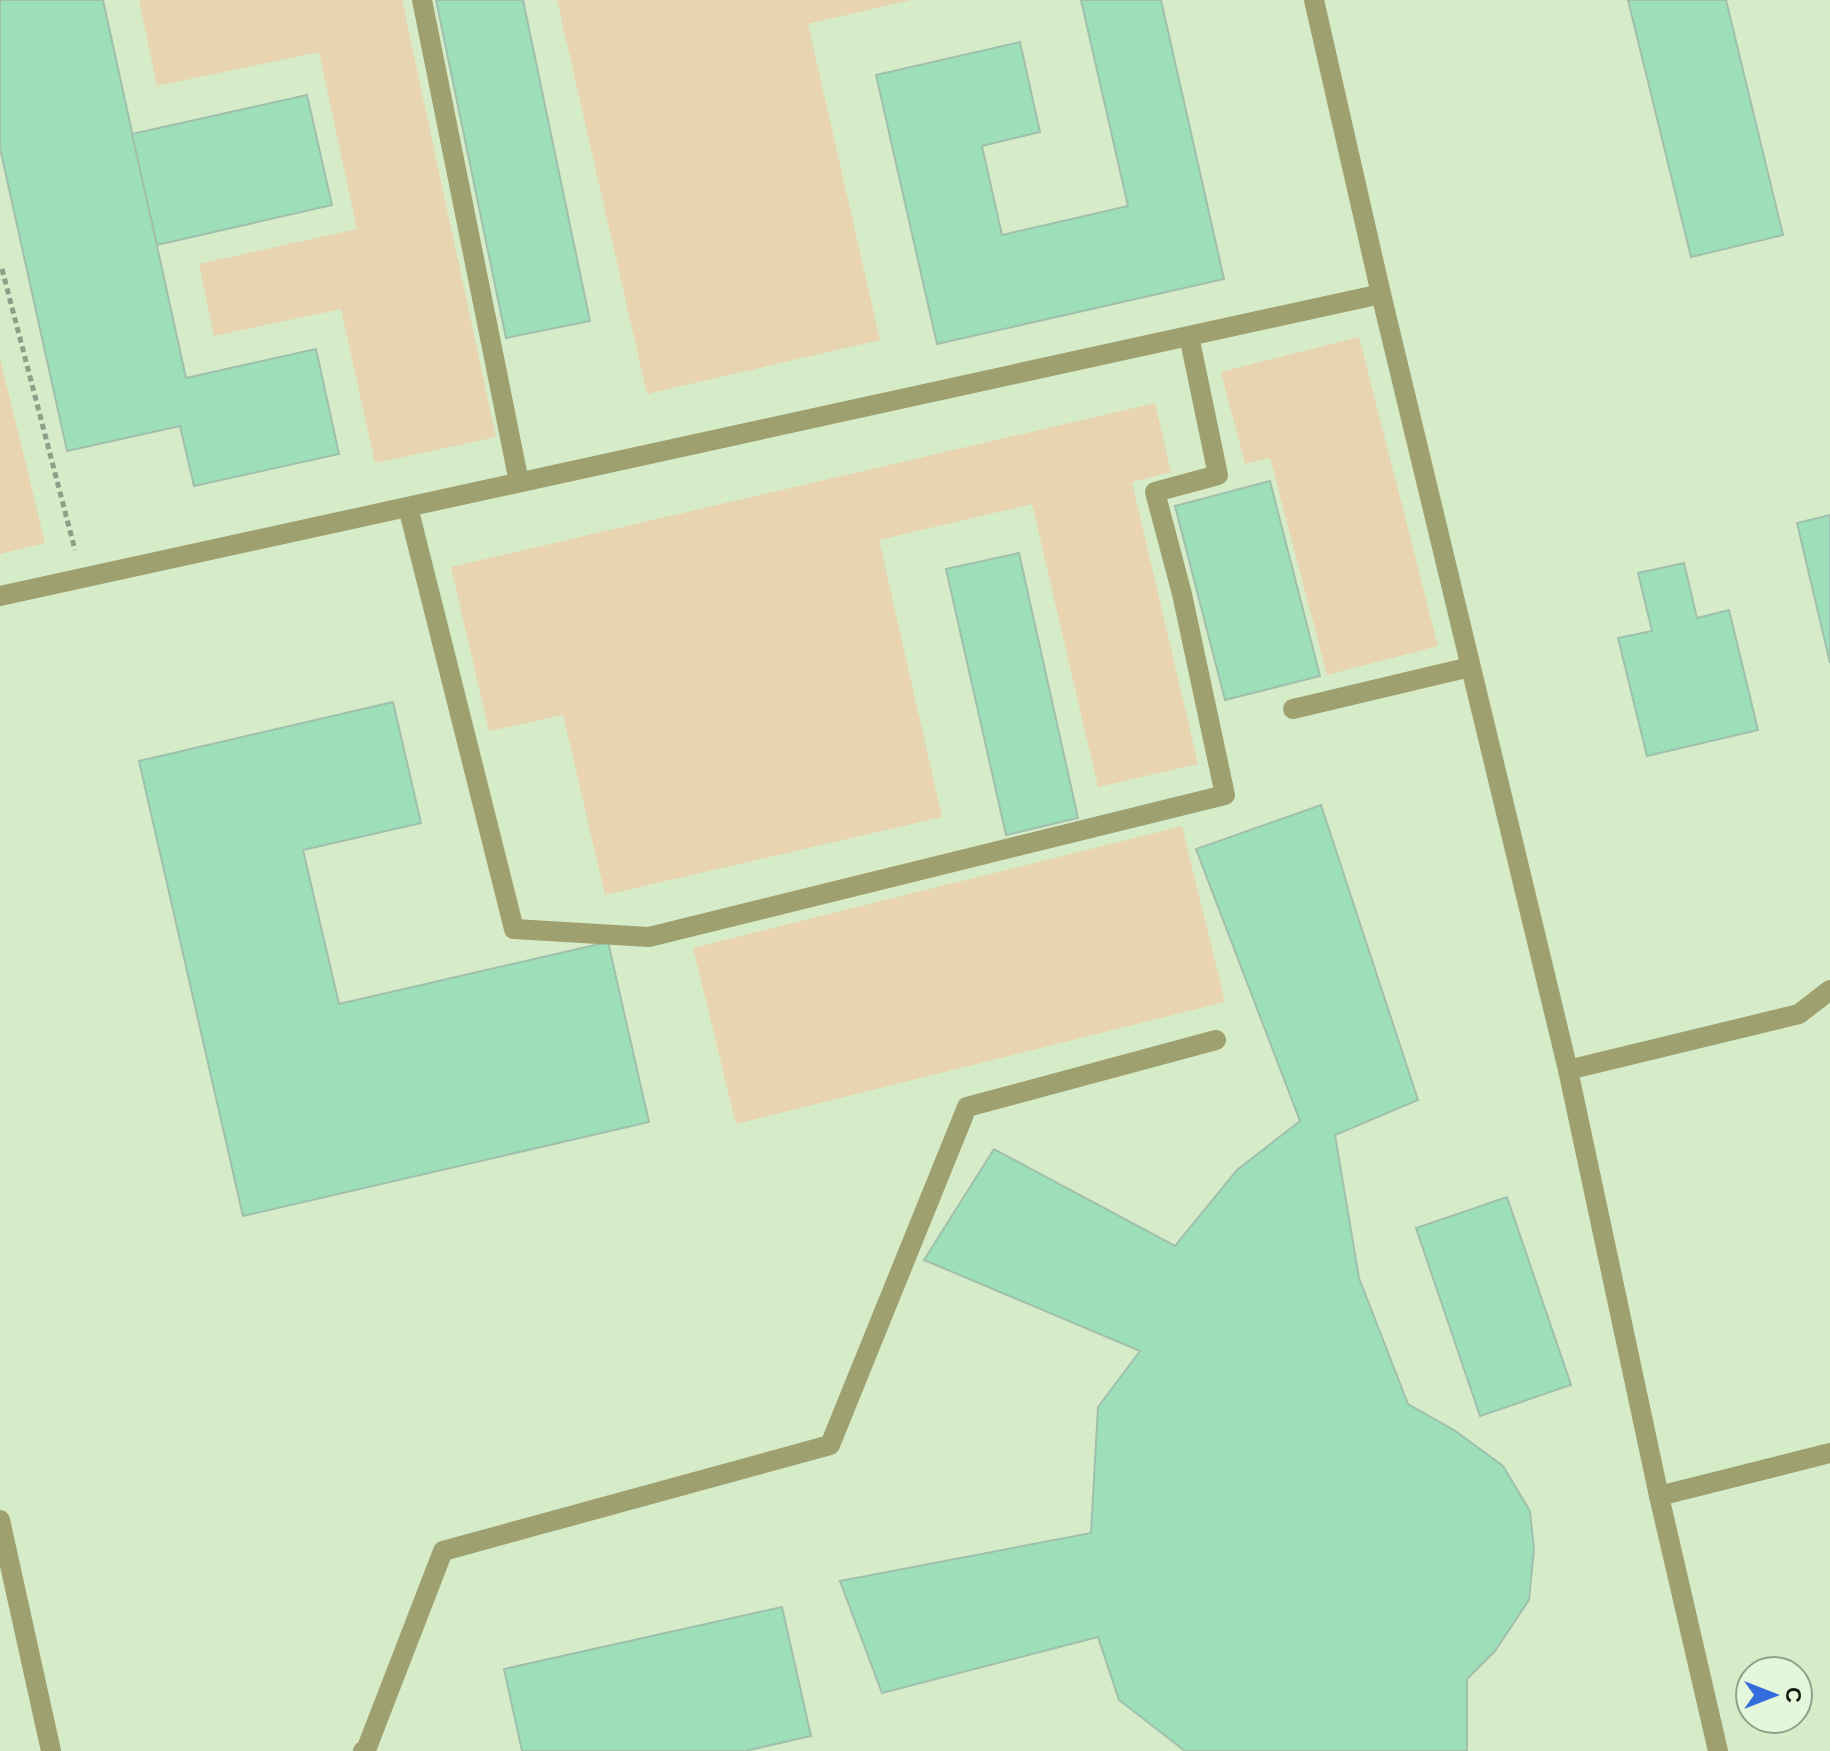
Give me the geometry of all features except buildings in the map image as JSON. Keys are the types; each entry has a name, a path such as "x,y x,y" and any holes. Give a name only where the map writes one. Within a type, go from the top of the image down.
{"lane":[{"path":"422,0 519,482"},
{"path":"1314,0 1381,294 1568,1070 1659,1496 1718,1751"},
{"path":"0,596 1381,294"},
{"path":"408,507 514,929 649,937 1225,795 1182,594 1155,492 1218,475 1189,336"},
{"path":"1293,709 1470,667"},
{"path":"1568,1070 1799,1014 1830,990"},
{"path":"363,1751 366,1750 443,1551 830,1445 967,1107 1216,1040"},
{"path":"1659,1496 1830,1453"},
{"path":"0,1520 51,1751"}],"path":[{"path":"2,269 82,578"}],"shaded area":[{"path":"0,0 1830,0 1830,1751 0,1751"},
{"path":"139,0 402,0 496,437 375,463 341,309 214,336 199,264 357,229 319,52 157,86"},
{"path":"557,0 911,0 808,24 880,340 647,394"},
{"path":"1359,337 1438,646 1327,675 1270,458 1245,464 1221,372"},
{"path":"0,358 45,543 0,554"},
{"path":"1155,403 1171,472 1132,482 1198,764 1098,787 1032,504 879,540 942,817 605,895 563,715 489,731 451,567"},
{"path":"1182,826 1225,1002 736,1124 693,948"}]}
